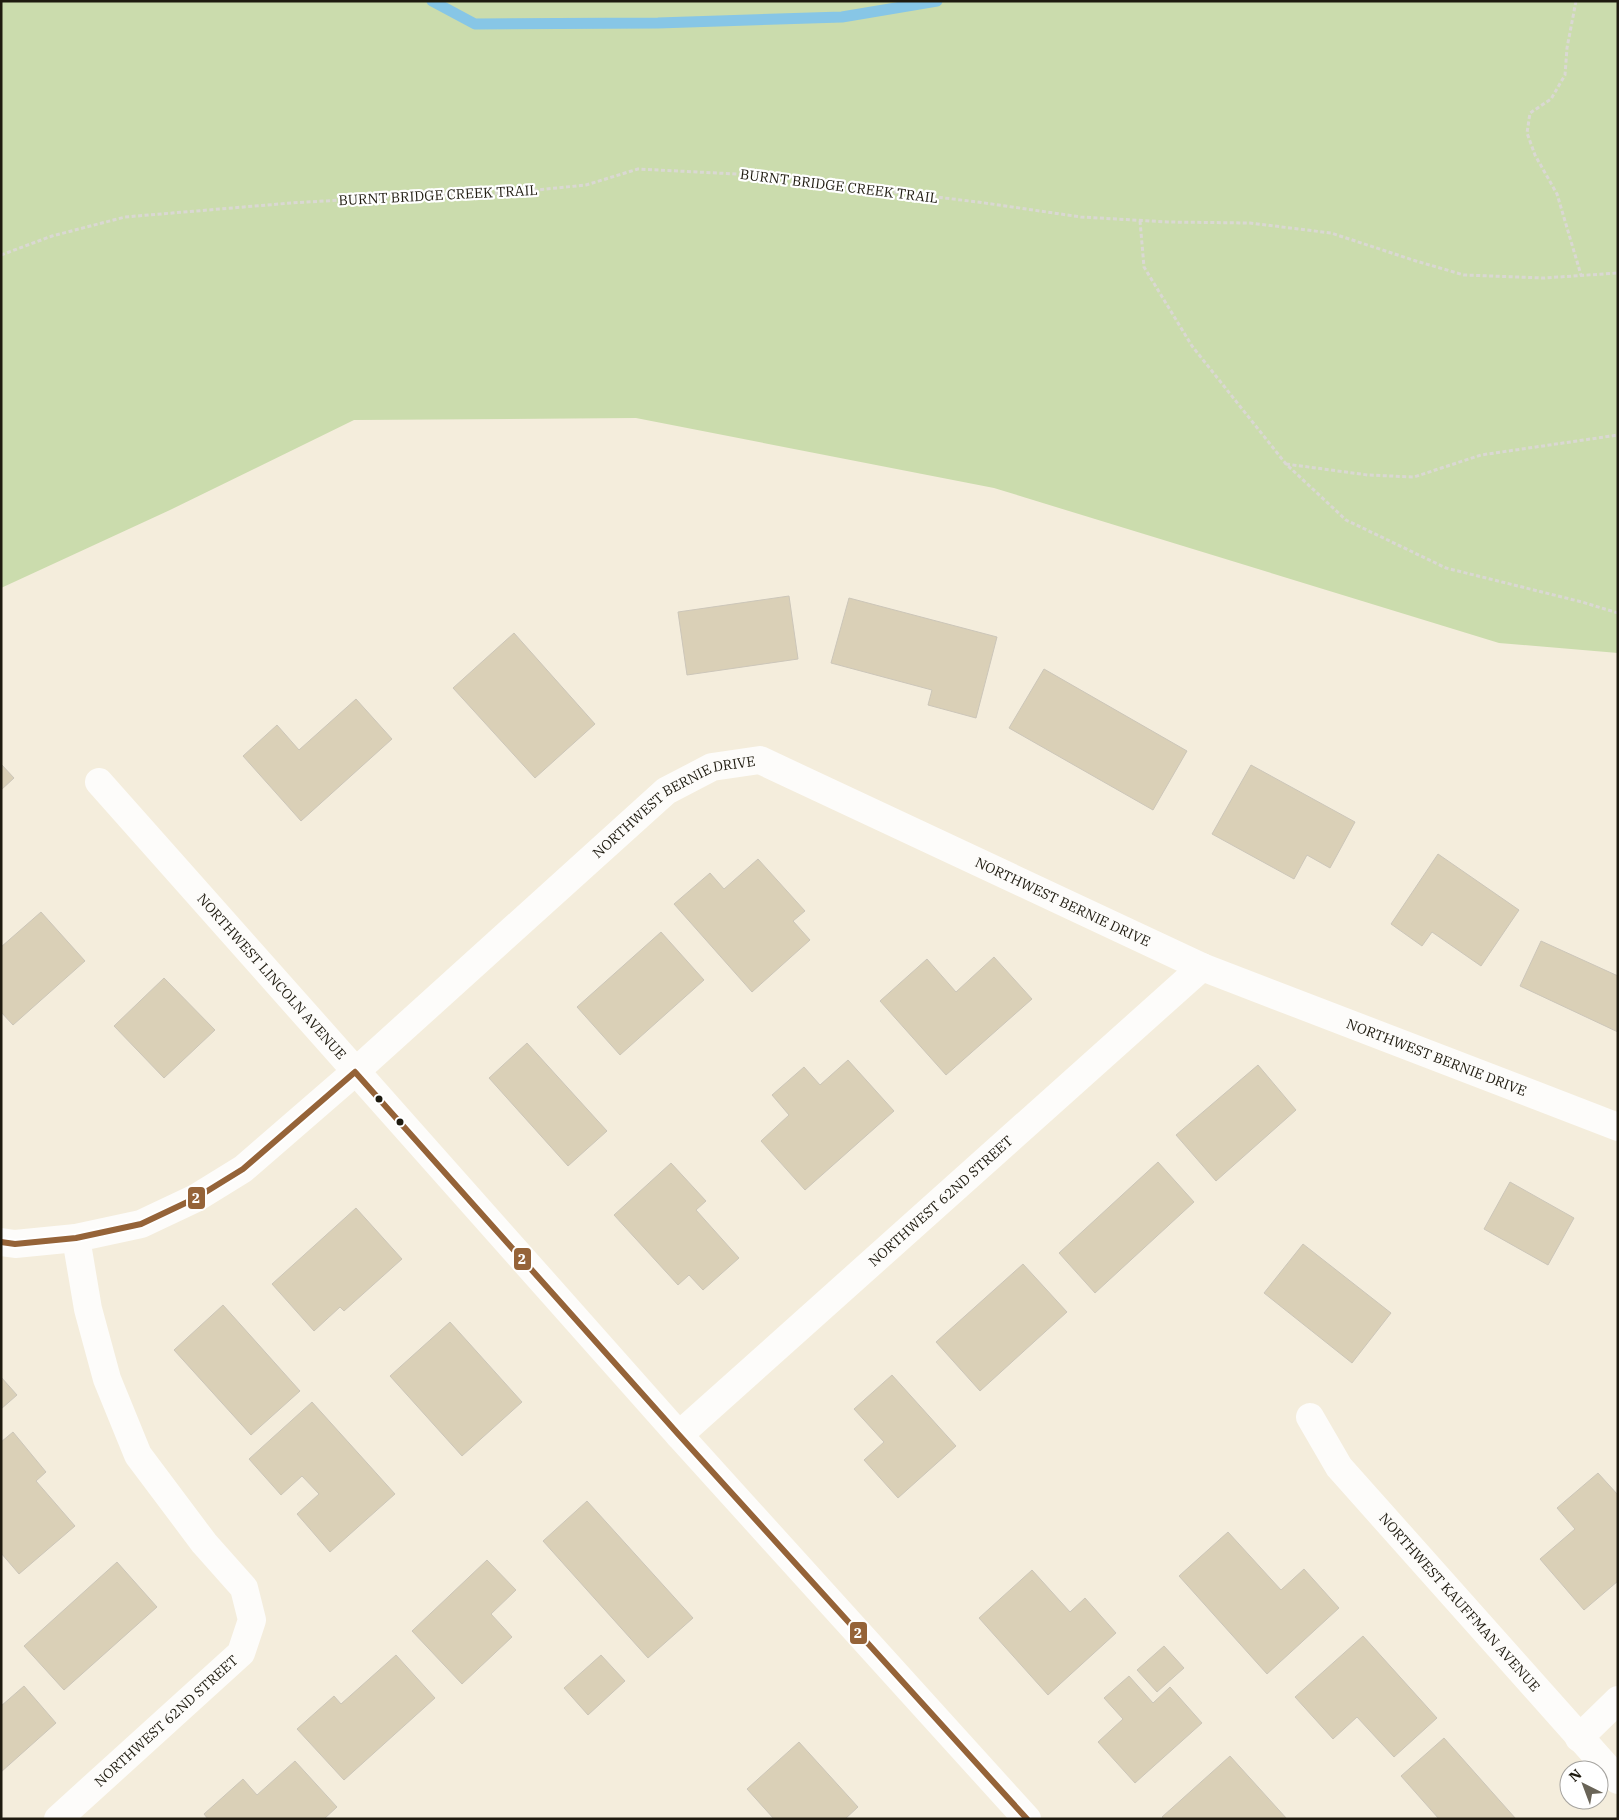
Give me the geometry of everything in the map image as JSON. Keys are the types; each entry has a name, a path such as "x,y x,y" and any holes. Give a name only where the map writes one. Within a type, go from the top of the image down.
{"street":[{"name":"NORTHWEST BERNIE DRIVE","path":"1,1242 15,1244 76,1238 141,1224 196,1198 243,1169 355,1072 666,791 712,766 760,760 1202,968 1618,1127"},
{"name":"NORTHWEST LINCOLN AVENUE","path":"99,782 679,1435 1027,1819"},
{"name":"NORTHWEST 62ND STREET","path":"679,1435 1202,968"},
{"name":"NORTHWEST 62ND STREET","path":"58,1819 241,1653 252,1620 244,1588 204,1543 138,1454 107,1378 88,1310 76,1238"},
{"name":"NORTHWEST KAUFFMAN AVENUE","path":"1310,1417 1338,1467 1618,1780"},
{"path":"1579,1738 1618,1700"}],"path":[{"path":"1576,1 1567,48 1565,75 1550,99 1530,113 1527,132 1535,155 1557,194 1581,275"},
{"name":"BURNT BRIDGE CREEK TRAIL","path":"1,255 52,236 125,217 301,202 426,195 507,193 586,185 638,169 795,178 1081,217 1167,222 1250,223 1331,233 1416,261 1464,274 1544,278 1618,272"},
{"path":"1140,221 1144,267 1192,346 1286,464 1346,520 1446,568 1582,602 1618,613"},
{"path":"1286,464 1368,474 1414,476 1481,455 1618,435"}],"green space":[{"path":"1,1 1618,1 1618,653 1499,643 994,488 636,418 354,420 170,510 1,588"}],"building":[{"path":"789,596 798,659 687,675 678,612"},
{"path":"849,598 997,637 976,718 928,705 932,690 831,663"},
{"path":"514,633 595,724 535,778 453,688"},
{"path":"1044,669 1187,751 1153,810 1009,728"},
{"path":"356,699 392,739 301,821 243,756 277,725 299,750"},
{"path":"1,764 14,778 1,790"},
{"path":"1251,765 1355,822 1330,868 1307,855 1294,879 1212,834"},
{"path":"1438,854 1519,910 1481,966 1432,932 1422,946 1391,924"},
{"path":"758,859 805,911 793,921 810,940 752,992 674,904 710,873 724,889"},
{"path":"41,912 85,961 13,1025 1,1012 1,947"},
{"path":"661,932 704,980 620,1055 577,1007"},
{"path":"1541,941 1618,976 1618,1032 1520,986"},
{"path":"994,957 1032,999 946,1075 880,1001 927,959 956,992"},
{"path":"164,978 215,1030 164,1078 114,1026"},
{"path":"527,1043 607,1131 568,1166 489,1078"},
{"path":"848,1060 894,1111 805,1190 761,1141 789,1115 772,1095 804,1067 820,1085"},
{"path":"1258,1065 1296,1110 1216,1181 1176,1135"},
{"path":"1158,1162 1194,1202 1095,1293 1059,1253"},
{"path":"671,1163 706,1201 696,1210 739,1258 703,1290 689,1275 678,1285 614,1215"},
{"path":"1510,1182 1574,1218 1548,1265 1484,1229"},
{"path":"356,1208 402,1259 344,1311 340,1307 314,1331 272,1284"},
{"path":"1303,1244 1391,1313 1352,1363 1264,1293"},
{"path":"1023,1264 1067,1312 980,1391 936,1342"},
{"path":"223,1305 300,1391 251,1435 174,1350"},
{"path":"450,1322 522,1402 462,1456 390,1376"},
{"path":"892,1375 956,1446 898,1498 864,1460 884,1442 854,1409"},
{"path":"1,1377 17,1395 1,1409"},
{"path":"312,1402 395,1494 330,1552 297,1514 319,1494 302,1476 281,1495 249,1459"},
{"path":"13,1432 46,1472 36,1481 75,1526 19,1574 1,1553 1,1442"},
{"path":"1598,1473 1618,1495 1618,1581 1584,1610 1540,1559 1575,1529 1557,1508"},
{"path":"587,1501 693,1618 648,1658 543,1541"},
{"path":"1228,1532 1281,1590 1304,1569 1339,1608 1267,1674 1179,1576"},
{"path":"487,1560 516,1590 491,1614 512,1637 462,1684 412,1631"},
{"path":"117,1562 157,1607 64,1690 24,1646"},
{"path":"1032,1570 1070,1612 1085,1598 1116,1633 1048,1695 979,1618"},
{"path":"1363,1636 1437,1718 1394,1757 1357,1717 1333,1739 1295,1697"},
{"path":"1164,1646 1184,1668 1157,1692 1137,1670"},
{"path":"396,1655 435,1698 344,1780 297,1729 334,1696 341,1704"},
{"path":"601,1655 625,1681 588,1715 564,1688"},
{"path":"1129,1676 1153,1703 1170,1687 1202,1723 1135,1783 1098,1742 1123,1719 1104,1698"},
{"path":"24,1686 56,1723 1,1772 1,1706"},
{"path":"1444,1738 1516,1819 1439,1819 1401,1776"},
{"path":"799,1742 858,1807 845,1819 774,1819 747,1789"},
{"path":"1230,1756 1287,1819 1164,1819 1162,1817"},
{"path":"295,1761 337,1807 324,1819 208,1819 204,1814 243,1779 257,1795"}],"waterway":[{"path":"432,1 475,24 658,23 842,17 937,1"}],"transit line":[{"name":"2","path":"355,1072 679,1435 1027,1819"},
{"name":"2","path":"1,1242 15,1244 76,1238 141,1224 196,1198 243,1169 355,1072"}]}
